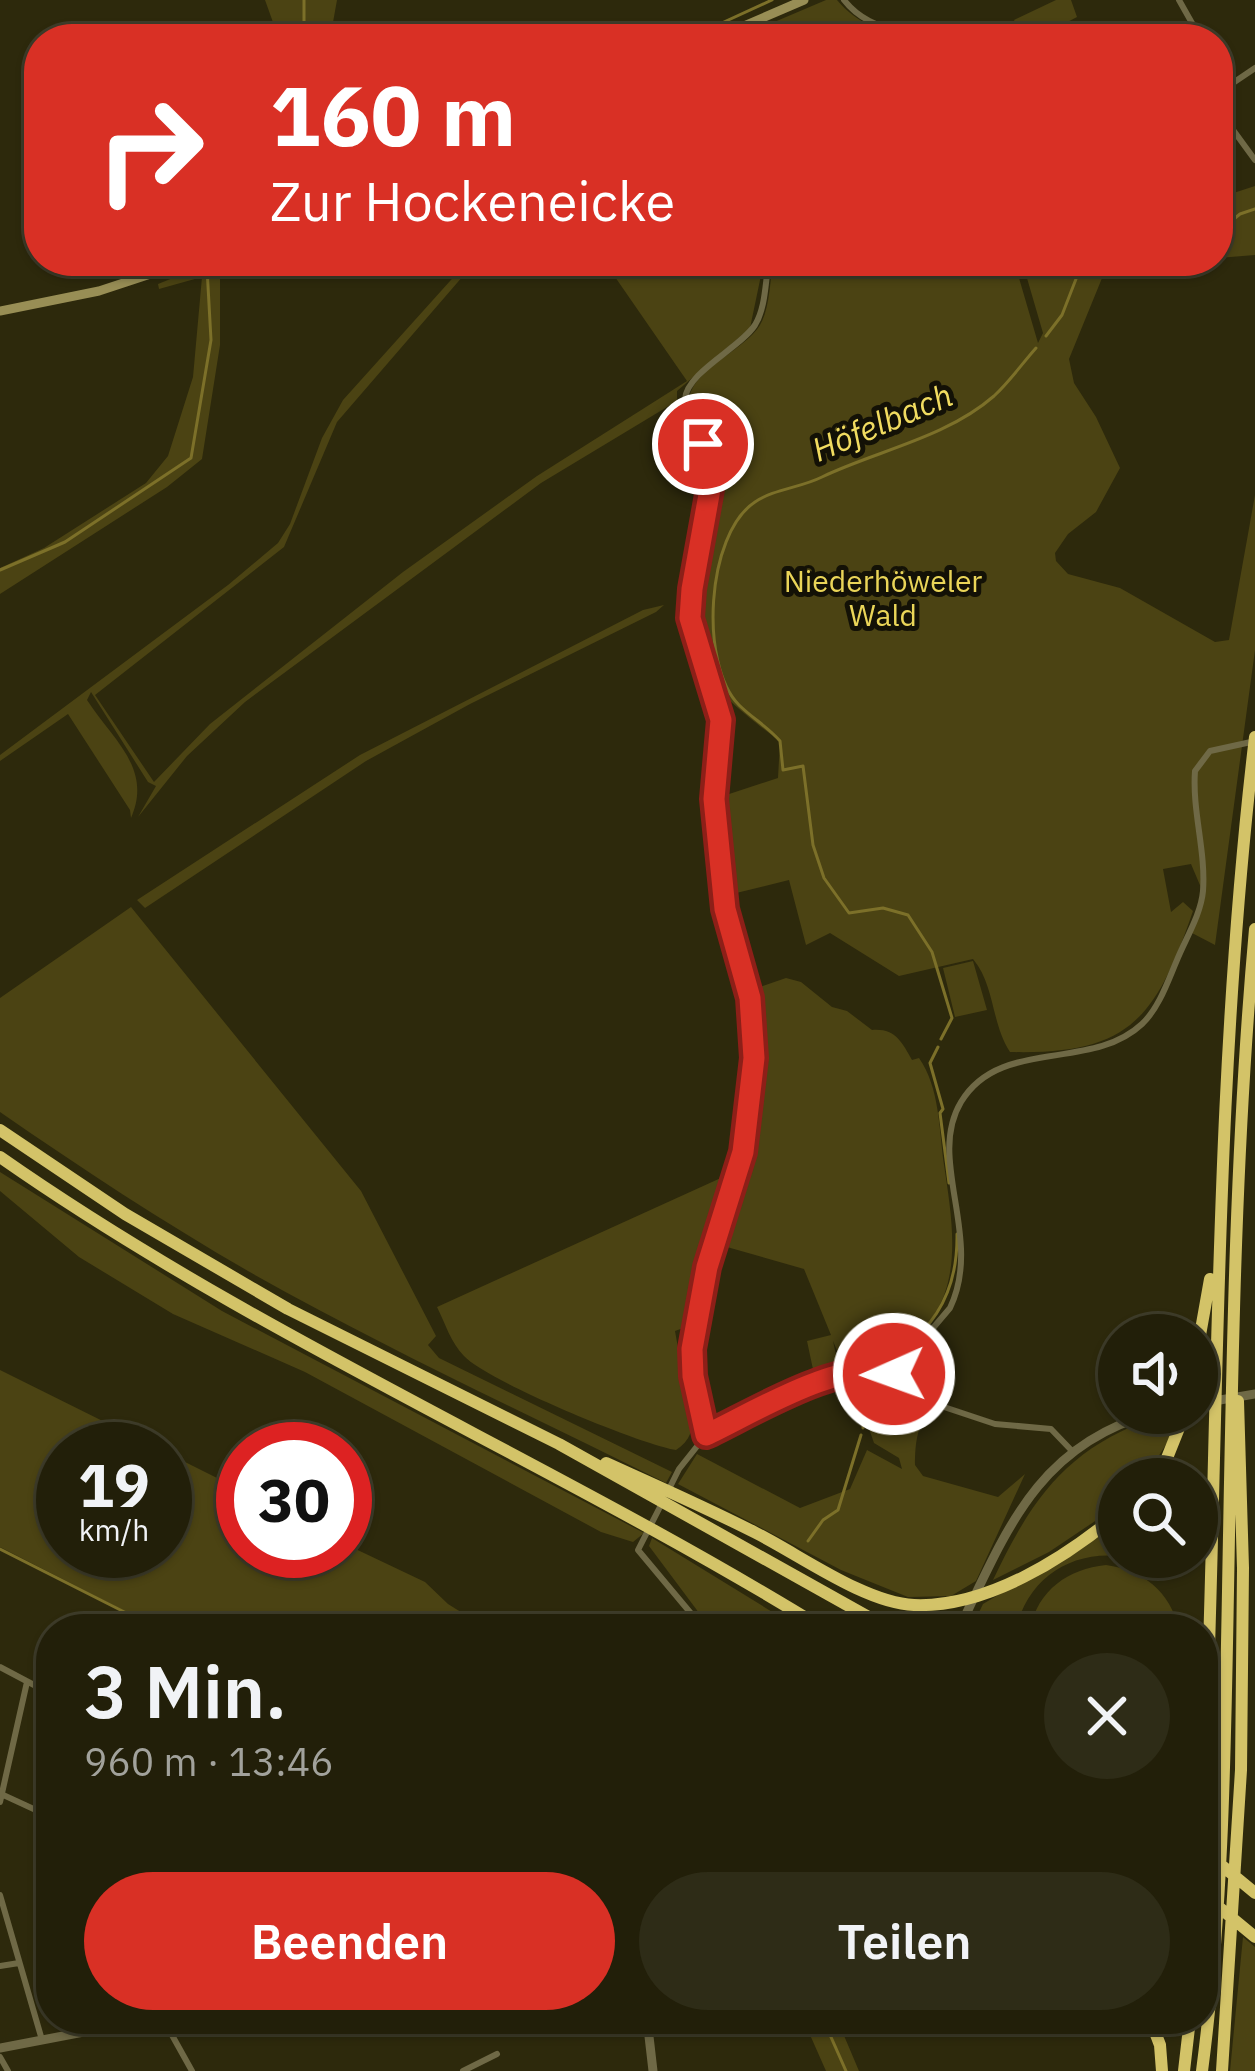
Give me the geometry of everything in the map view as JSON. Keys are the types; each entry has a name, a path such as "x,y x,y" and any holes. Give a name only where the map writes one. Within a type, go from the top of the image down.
{"highway":[{"path":"1208,1614 1218,1212 1234,959 1255,740"},
{"path":"1222,2071 1243,1641 1233,1373 1255,929"},
{"path":"0,1130 125,1214 289,1309 654,1491 676,1510 863,1614"},
{"path":"0,1157 221,1296 638,1519 799,1614"},
{"path":"1203,1314 1218,1212"},
{"path":"1218,1905 1236,1418"},
{"path":"654,1491 683,1496 866,1591 908,1605 949,1602 1001,1586 1098,1529"},
{"path":"1218,1862 1255,1893"},
{"path":"1218,1906 1255,1937"},
{"path":"1156,2034 1162,2071"},
{"path":"1184,2071 1188,2034"},
{"path":"1202,2071 1206,2034"}],"main road":[{"path":"749,24 804,0"},
{"path":"0,311 99,291 144,276"}],"street":[{"path":"844,0 872,24"},
{"path":"1233,130 1255,160"},
{"path":"706,1435 692,1349 707,1267 743,1152 754,1058 750,998 725,909 714,799 721,720 690,618 712,478 685,399 693,382 755,325 766,276"},
{"path":"894,1374 950,1308 961,1276 962,1234 948,1147 953,1116 972,1087 993,1071 1112,1042 1149,1016 1202,896 1194,777 1203,756 1255,740"},
{"path":"691,1614 638,1550 679,1469 706,1435 839,1375 871,1370 894,1374 920,1394 971,1416 1012,1427 1051,1429 1073,1452"},
{"path":"1218,1400 1255,1394"},
{"path":"966,1614 1006,1529 1029,1493 1100,1434"},
{"path":"0,1666 36,1686"},
{"path":"27,1682 1,1798 36,1811"},
{"path":"0,1895 36,2020"},
{"path":"0,1966 19,1963"},
{"path":"40,2034 42,2040"},
{"path":"8,2071 0,2052 73,2034"},
{"path":"172,2034 192,2071"},
{"path":"649,2034 653,2071"},
{"path":"463,2071 497,2054"}],"green space":[{"path":"265,0 337,0 333,24 274,24"},
{"path":"826,0 837,0 868,24 769,24"},
{"path":"1056,0 1071,0 1077,17 1064,24 1016,24 1014,20"},
{"path":"1255,186 1255,255 1233,257 1233,193"},
{"path":"178,276 220,276 220,345 202,459 167,487 0,594 0,568 44,548 146,483 168,456 193,377 202,277 159,289 158,284"},
{"path":"455,276 463,276 337,422 284,547 95,695 154,782 210,724 403,572 537,476 687,381 614,276 761,276 750,328 677,391 677,401 541,483 245,702 187,756 138,817 156,786 148,782 91,692 87,700 133,769 137,784 131,818 68,714 0,761 0,755 278,543 343,400"},
{"name":"Niederhöweler Wald","path":"771,276 1018,276 1038,343 1043,333 1026,276 1103,276 1069,359 1074,383 1120,468 1096,512 1068,534 1055,553 1056,561 1068,574 1120,588 1215,642 1229,640 1255,495 1255,650 1215,945 1192,933 1205,897 1191,864 1163,869 1171,912 1183,902 1193,911 1166,979 1150,1004 1110,1037 1051,1051 1010,1052 973,959 899,976 830,933 806,945 789,880 728,895 714,799 778,778 780,742 720,690 698,646 693,622 694,571 711,469 716,467 689,408 696,383 752,335 768,302"},
{"path":"664,605 366,761 145,908 137,900 360,755 643,610"},
{"path":"131,907 361,1191 436,1336 428,1345 439,1358 672,1472 666,1483 248,1271 0,1112 0,998"},
{"path":"973,961 987,1010 955,1017 943,968"},
{"path":"786,978 801,982 872,1030 892,1034 912,1060 919,1058 935,1096 951,1216 946,1290 920,1332 891,1351 844,1367 833,1341 838,1364 814,1374 807,1341 831,1335 804,1269 720,1245 751,1121 757,1058 754,993"},
{"path":"0,1172 222,1311 644,1533 633,1542 601,1532 305,1372 173,1314 79,1257 0,1191"},
{"path":"734,1172 700,1275 693,1278 686,1327 675,1331 678,1348 689,1345 694,1417 686,1441 676,1450 531,1395 478,1367 455,1345 437,1307"},
{"path":"0,1370 105,1422 36,1422 36,1565 0,1547"},
{"path":"880,1374 935,1408 924,1419 917,1441 915,1465 923,1476 998,1497 1025,1474 976,1581 951,1596 908,1597 841,1570 678,1484 697,1454 800,1508 850,1489 867,1450 902,1469 899,1458 874,1443 866,1420"},
{"path":"1117,1434 1170,1434 1157,1458 1098,1458 1098,1519 1049,1552 993,1580 1038,1501 1098,1444"},
{"path":"192,1466 216,1478 216,1578 372,1578 372,1557 425,1582 464,1614 131,1614 60,1578 192,1578"},
{"path":"1098,1535 1098,1556 1053,1572 1030,1596 1021,1614 978,1614 983,1604"},
{"path":"652,1538 776,1614 700,1614 649,1546"},
{"path":"1098,1567 1098,1578 1143,1578 1162,1594 1174,1614 1034,1614 1048,1593 1067,1577"},
{"path":"1243,1937 1255,1947 1255,2071 1230,2071"},
{"path":"810,2034 843,2034 859,2071 826,2071"}],"waterway":[{"path":"304,0 304,24"},
{"path":"720,24 772,0"},
{"name":"Höfelbach","path":"1233,220 1255,209"},
{"path":"0,570 65,542 191,458 211,340 207,276"},
{"name":"Höfelbach","path":"1046,336 1062,315 1077,276"},
{"name":"Höfelbach","path":"941,1039 952,1018 932,952 908,915 883,908 849,913 824,878 813,845 803,766 783,770 780,741 739,705 726,686 714,632 718,570 739,518 755,502 954,423 994,396 1036,348"},
{"name":"Höfelbach","path":"938,1047 930,1063 943,1109 949,1183"},
{"name":"Höfelbach","path":"871,1362 909,1342 936,1313 952,1277 957,1234"},
{"name":"Höfelbach","path":"863,1428 866,1375"},
{"name":"Höfelbach","path":"808,1541 823,1520 838,1510 861,1435"},
{"path":"0,1549 128,1614"},
{"path":"830,2034 846,2071"}],"route":[{"path":"703,444 712,478 690,618 721,720 714,799 725,909 750,998 754,1058 743,1152 707,1267 692,1349 698,1403 706,1435 839,1375 871,1370 894,1374"}]}
